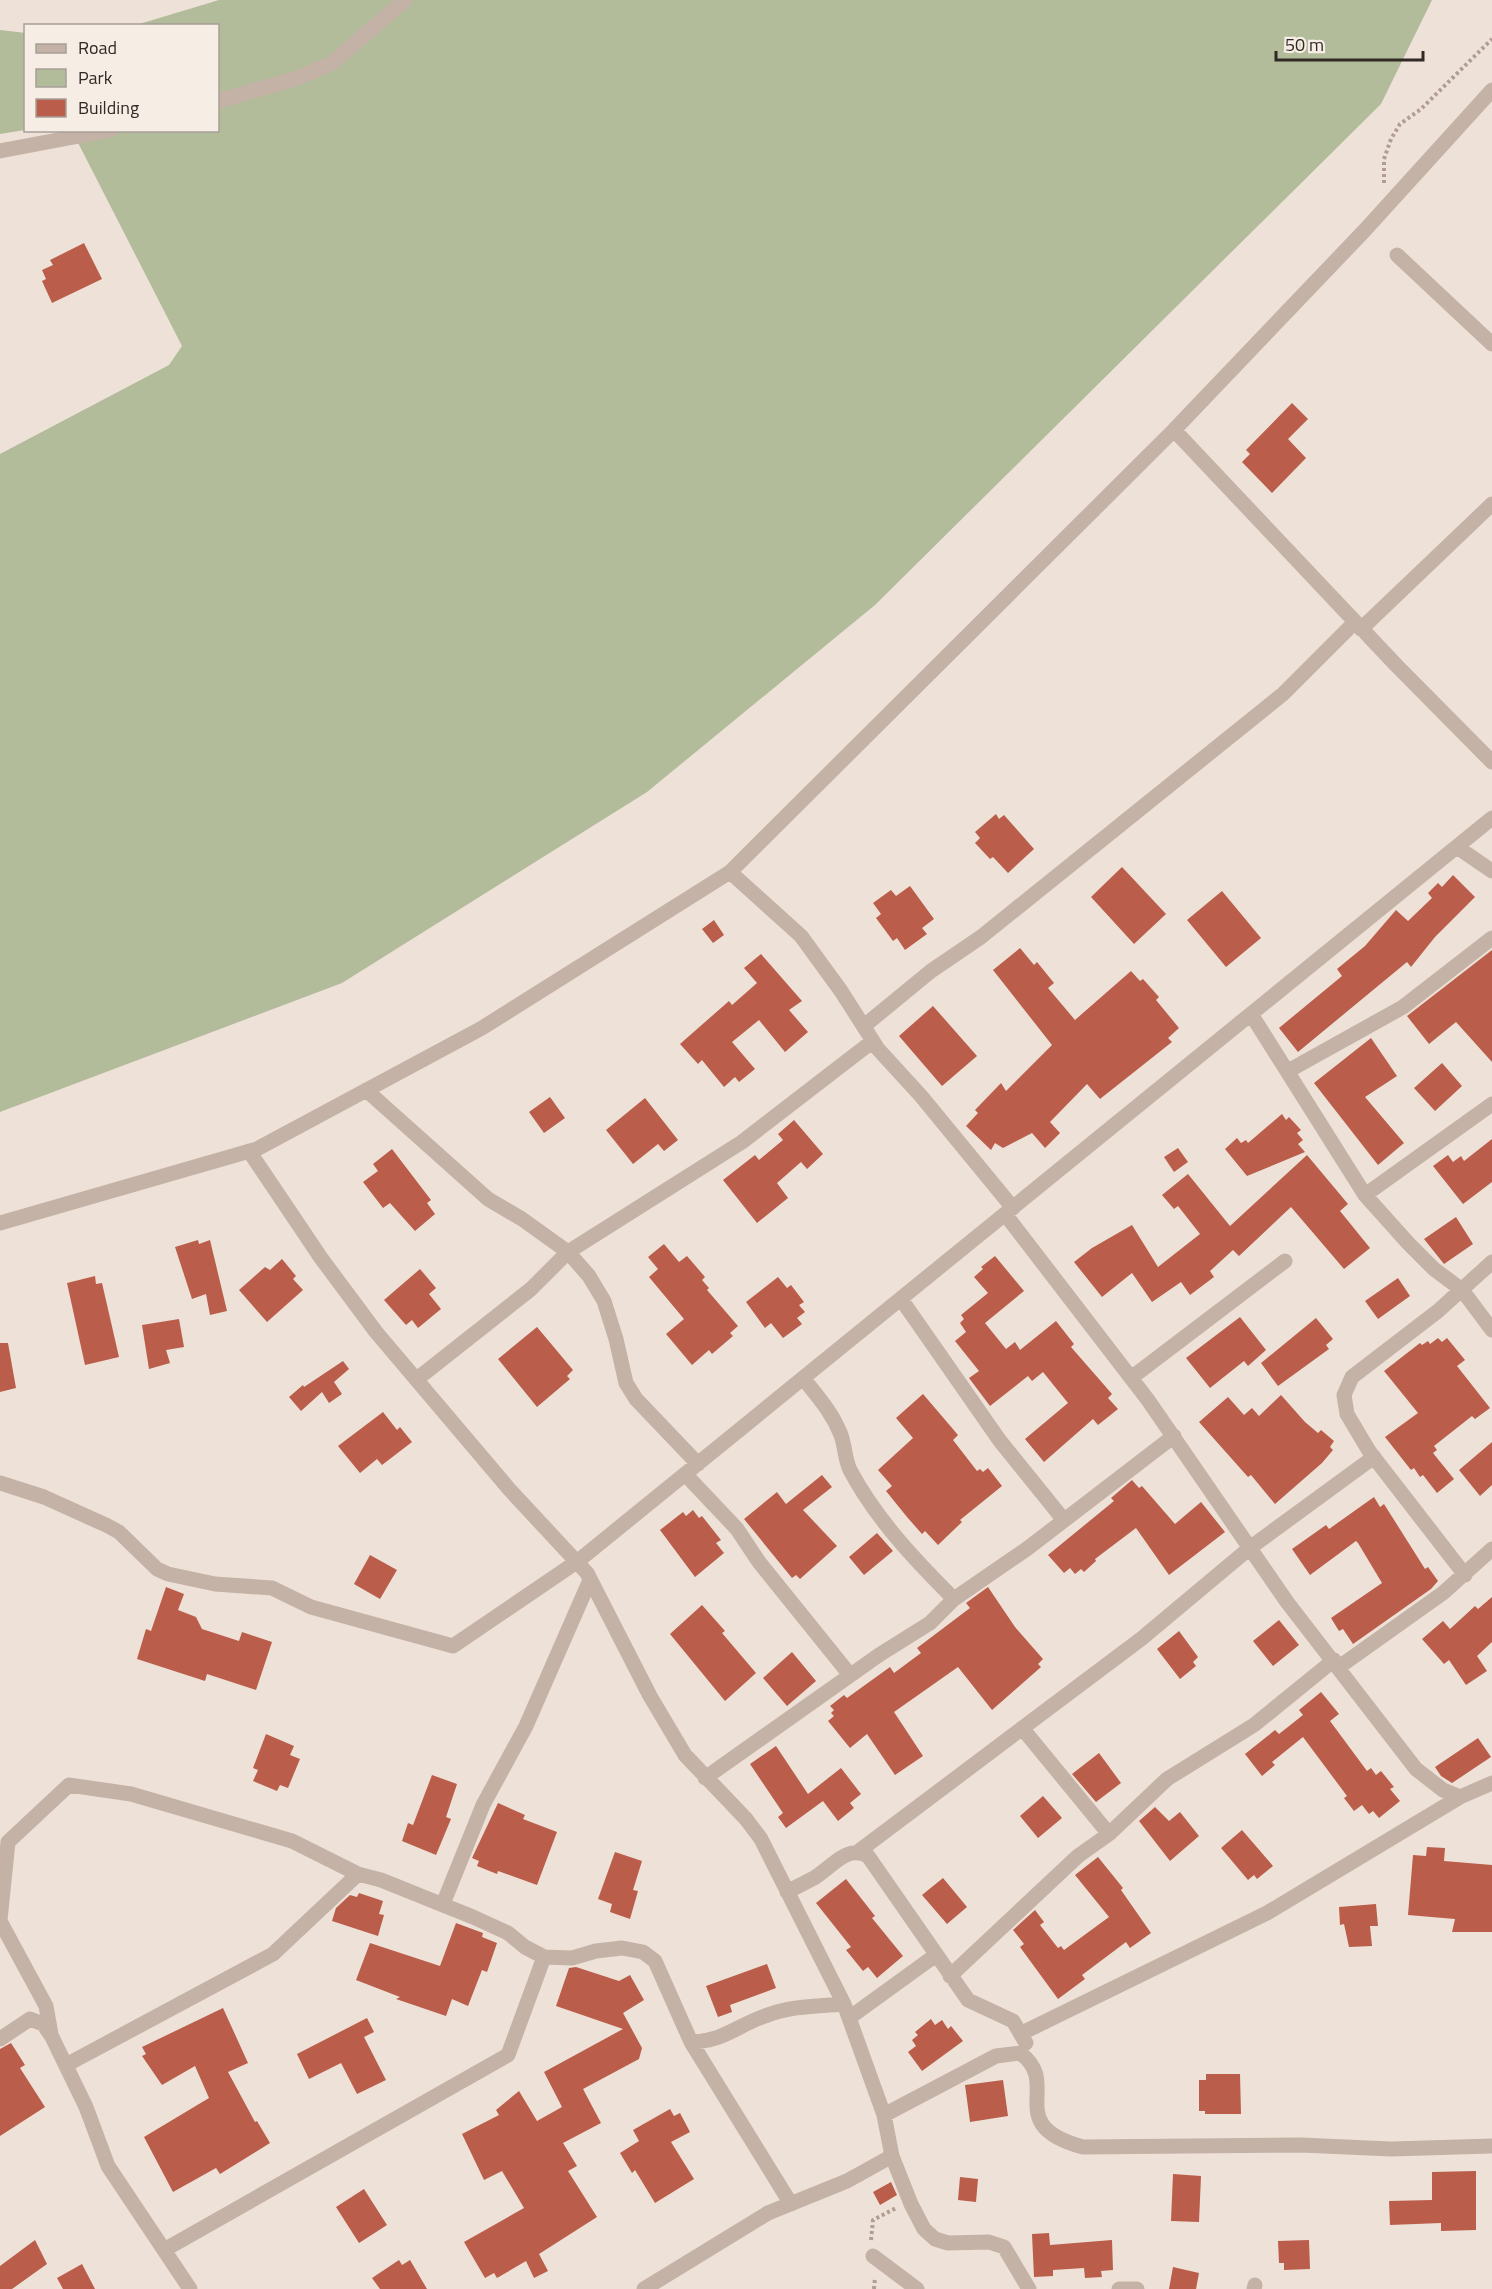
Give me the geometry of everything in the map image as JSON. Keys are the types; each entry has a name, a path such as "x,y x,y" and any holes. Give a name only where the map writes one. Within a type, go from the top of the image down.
{"street":[{"path":"219,101 298,78 332,63 405,0"},
{"path":"0,1223 249,1151 482,1028 730,872 1174,430 1384,209 1492,90"},
{"path":"0,151 100,132"},
{"path":"1397,255 1492,344"},
{"path":"1174,430 1358,625 1492,762"},
{"path":"864,1026 932,971 981,937 1283,694 1492,504"},
{"path":"0,1483 54,1501 113,1528 157,1569 168,1574 215,1584 272,1588 311,1607 453,1646 578,1561 1492,818"},
{"path":"1457,847 1492,871"},
{"path":"730,872 801,936 873,1041 1009,1211 1174,1436 1287,1602 1416,1769 1443,1790 1460,1797"},
{"path":"1288,1071 1403,1007 1492,939"},
{"path":"1251,1014 1365,1195 1408,1243 1462,1290 1492,1330"},
{"path":"417,1379 531,1289 568,1252 742,1142 873,1041"},
{"path":"366,1090 488,1199 522,1219 568,1252 596,1285 616,1339 626,1383 636,1399 698,1464"},
{"path":"1365,1195 1492,1104"},
{"path":"249,1151 321,1258 376,1332 509,1489 553,1538 578,1561 650,1696 686,1755 705,1778 746,1819 761,1839 846,2011 884,2115 892,2156 911,2204 924,2229 935,2239 948,2243 989,2242 1004,2247 1029,2289"},
{"path":"1131,1378 1285,1260"},
{"path":"1466,1575 1374,1457 1347,1414 1344,1395 1352,1377 1462,1290 1492,1262"},
{"path":"901,1299 1000,1441 1063,1519"},
{"path":"803,1378 829,1409 842,1437 849,1467 880,1517 914,1559 954,1599"},
{"path":"705,1778 850,1675 930,1623 954,1599 1028,1548 1174,1436"},
{"path":"787,1892 818,1876 837,1860 859,1851 1141,1639 1251,1547 1374,1457"},
{"path":"685,1474 737,1529 759,1562 850,1675"},
{"path":"950,1976 1078,1856 1109,1834 1167,1779 1254,1725 1336,1663 1466,1575 1492,1549"},
{"path":"443,1904 483,1805 526,1726 590,1580"},
{"path":"1022,1728 1109,1834"},
{"path":"1022,2033 1267,1913 1460,1797 1492,1783"},
{"path":"52,2037 46,2006 0,1920 8,1842 69,1785 131,1794 292,1841 358,1874 381,1880 443,1904 508,1933 525,1947 544,1957 572,1958 596,1951 622,1948 643,1952 655,1961 691,2042 790,2204"},
{"path":"859,1851 868,1856 879,1870 968,2000 1013,2021 1022,2033 1038,2083 1035,2110 1046,2130 1060,2141 1083,2147 1301,2145 1391,2149 1492,2146"},
{"path":"66,2065 273,1954 358,1874"},
{"path":"691,2042 711,2041 764,2016 787,2010 846,2011 936,1955"},
{"path":"164,2250 508,2055 544,1957"},
{"path":"0,2038 30,2019 43,2024 52,2037 86,2107 108,2166 190,2289"},
{"path":"884,2115 996,2056 1020,2053 1032,2062"},
{"path":"644,2289 760,2218 847,2181 892,2156"},
{"path":"873,2256 917,2289"},
{"path":"1119,2289 1137,2289"}],"path":[{"path":"1384,209 1384,159 1390,139 1400,124 1421,110 1492,39"},
{"path":"874,2289 871,2235 873,2220 886,2211 911,2204"}],"green space":[{"path":"219,0 1432,0 1381,104 875,605 647,792 342,983 0,1112 0,454 169,365 182,346 73,132 219,132 219,24 139,24"},
{"path":"0,30 24,33 24,130 0,134"}],"building":[{"path":"84,243 102,279 52,303 42,281 46,279 42,270 53,265 50,260"},
{"path":"1292,403 1308,419 1288,439 1306,458 1272,493 1242,462 1250,454 1246,450"},
{"path":"996,814 999,819 1004,815 1034,849 1008,873 975,843 980,838 975,832"},
{"path":"1122,867 1166,914 1134,944 1091,897"},
{"path":"1453,875 1475,897 1435,937 1411,967 1407,962 1298,1052 1279,1028 1342,976 1337,969 1365,946 1396,910 1408,921 1432,898 1428,893 1438,883 1442,887"},
{"path":"910,886 934,919 922,928 927,934 905,950 897,938 893,941 876,918 881,914 873,903 891,890 896,896"},
{"path":"1222,891 1261,938 1226,967 1187,920"},
{"path":"714,920 724,935 713,943 702,929"},
{"path":"1020,948 1034,965 1037,962 1054,983 1048,988 1075,1020 1131,971 1140,981 1143,979 1159,997 1156,1000 1179,1028 1168,1038 1172,1042 1100,1099 1087,1084 1050,1122 1060,1133 1045,1148 1032,1133 1003,1148 995,1143 991,1150 966,1126 978,1113 975,1110 1001,1083 1006,1091 1052,1045 993,970"},
{"path":"1492,950 1492,1062 1456,1022 1429,1044 1407,1016"},
{"path":"761,954 802,1001 789,1010 808,1032 785,1052 759,1020 732,1042 755,1069 739,1082 735,1077 724,1087 702,1060 698,1064 680,1044 729,1001 732,1005 757,983 744,968"},
{"path":"933,1006 977,1056 942,1086 899,1036"},
{"path":"1371,1038 1397,1076 1365,1097 1404,1143 1378,1165 1314,1083"},
{"path":"1442,1063 1462,1086 1435,1111 1414,1088"},
{"path":"550,1097 565,1118 544,1133 529,1112"},
{"path":"645,1098 678,1140 664,1151 658,1144 633,1164 606,1130"},
{"path":"1282,1114 1286,1120 1289,1117 1301,1130 1297,1133 1303,1140 1298,1144 1305,1152 1247,1176 1225,1149 1237,1138 1241,1143 1246,1140 1248,1143"},
{"path":"794,1120 823,1154 807,1169 801,1162 777,1183 788,1198 757,1223 723,1180 755,1155 759,1160 783,1140 778,1134"},
{"path":"1492,1139 1492,1182 1463,1204 1433,1166 1448,1155 1453,1162 1461,1156 1464,1161"},
{"path":"1178,1148 1188,1162 1174,1172 1164,1157"},
{"path":"392,1149 431,1200 427,1203 435,1214 415,1231 390,1203 383,1208 363,1182 378,1171 373,1164"},
{"path":"1307,1155 1348,1204 1340,1211 1370,1248 1344,1269 1291,1207 1239,1256 1233,1250 1210,1271 1214,1277 1190,1295 1181,1282 1152,1302 1132,1273 1102,1297 1074,1262 1092,1248 1132,1225 1158,1267 1200,1234 1178,1206 1174,1209 1162,1195 1188,1174 1230,1226"},
{"path":"1456,1217 1473,1244 1444,1264 1424,1239"},
{"path":"198,1240 199,1244 210,1240 227,1311 210,1315 206,1294 192,1299 175,1247"},
{"path":"664,1244 679,1262 687,1256 705,1277 702,1280 709,1288 707,1290 738,1326 730,1333 733,1336 712,1354 709,1350 692,1365 666,1334 684,1319 649,1277 658,1269 648,1257"},
{"path":"995,1256 1024,1291 985,1323 1006,1349 1015,1342 1020,1350 1056,1321 1074,1344 1071,1347 1112,1394 1108,1398 1118,1409 1098,1425 1093,1419 1044,1462 1025,1439 1068,1403 1043,1372 1032,1381 1028,1376 990,1406 969,1378 979,1371 955,1341 966,1332 960,1323 964,1319 961,1315 988,1293 974,1277 983,1269 981,1267"},
{"path":"282,1259 296,1276 293,1279 303,1290 267,1322 239,1290 265,1267 270,1270"},
{"path":"420,1269 436,1288 429,1294 441,1309 418,1328 412,1320 406,1325 384,1300"},
{"path":"95,1276 96,1284 102,1283 119,1357 85,1365 67,1283"},
{"path":"778,1277 787,1288 791,1285 804,1302 799,1305 805,1312 797,1318 802,1324 783,1338 771,1323 765,1328 746,1302"},
{"path":"1398,1278 1410,1296 1378,1319 1365,1301"},
{"path":"1240,1317 1266,1350 1248,1366 1244,1361 1210,1388 1186,1358"},
{"path":"1316,1318 1333,1339 1326,1345 1329,1349 1278,1386 1261,1363"},
{"path":"179,1319 184,1347 166,1350 170,1363 149,1369 142,1325"},
{"path":"537,1327 573,1370 567,1376 570,1379 537,1407 498,1359"},
{"path":"1438,1338 1442,1342 1447,1338 1465,1360 1457,1366 1490,1408 1475,1419 1472,1416 1434,1446 1437,1450 1433,1453 1454,1479 1437,1493 1423,1475 1420,1477 1414,1468 1411,1470 1385,1437 1418,1413 1384,1371 1420,1343 1422,1345 1428,1341 1430,1344"},
{"path":"0,1343 8,1343 16,1388 0,1392"},
{"path":"343,1361 349,1369 334,1382 342,1394 329,1403 322,1392 301,1411 289,1397 303,1385 304,1387"},
{"path":"923,1394 958,1435 953,1440 977,1471 980,1469 983,1472 988,1468 1002,1486 960,1520 962,1522 938,1545 925,1531 922,1534 886,1491 892,1486 878,1470 913,1438 896,1418"},
{"path":"1281,1395 1305,1422 1318,1433 1321,1430 1334,1441 1330,1447 1333,1450 1322,1463 1275,1504 1251,1475 1248,1477 1199,1422 1228,1397 1244,1415 1252,1408 1259,1416"},
{"path":"383,1412 397,1430 400,1427 412,1442 382,1465 377,1459 360,1473 338,1446"},
{"path":"1492,1442 1492,1485 1480,1496 1459,1470"},
{"path":"822,1475 832,1487 803,1510 837,1546 800,1579 796,1575 792,1578 744,1519 777,1492 786,1504"},
{"path":"1132,1480 1139,1488 1142,1486 1175,1524 1201,1502 1225,1532 1169,1575 1136,1528 1095,1559 1096,1561 1084,1572 1081,1569 1075,1574 1070,1568 1064,1573 1048,1555 1114,1501 1111,1498"},
{"path":"1374,1497 1380,1507 1384,1504 1425,1569 1428,1567 1438,1581 1431,1589 1353,1644 1343,1629 1339,1631 1331,1618 1382,1583 1358,1543 1356,1541 1310,1575 1292,1549 1326,1525 1329,1529"},
{"path":"693,1510 699,1518 702,1516 721,1540 716,1543 724,1553 695,1577 660,1530 683,1512 686,1516"},
{"path":"877,1533 893,1551 864,1575 849,1557"},
{"path":"370,1555 397,1570 380,1599 354,1584"},
{"path":"166,1587 184,1594 178,1610 196,1617 202,1629 239,1641 242,1632 272,1642 256,1690 207,1674 205,1681 137,1659 146,1629 151,1631"},
{"path":"988,1587 1015,1627 1043,1659 1038,1664 1041,1667 992,1710 958,1667 894,1712 923,1756 895,1775 867,1734 850,1748 828,1721 834,1716 831,1713 834,1710 830,1706 844,1695 847,1698 890,1667 894,1673 921,1653 917,1648 970,1608 966,1603"},
{"path":"1492,1597 1492,1642 1477,1656 1487,1671 1466,1685 1449,1660 1444,1664 1422,1639 1443,1621 1450,1629 1475,1606 1478,1609"},
{"path":"702,1605 725,1631 722,1633 756,1673 725,1701 670,1634"},
{"path":"1279,1620 1299,1645 1273,1666 1253,1641"},
{"path":"1179,1631 1198,1657 1193,1662 1196,1666 1180,1679 1157,1649"},
{"path":"792,1652 816,1681 787,1706 763,1678"},
{"path":"1321,1692 1339,1714 1330,1721 1367,1771 1371,1768 1376,1775 1381,1771 1394,1787 1390,1789 1400,1801 1379,1818 1373,1811 1369,1814 1362,1805 1354,1811 1344,1798 1347,1796 1303,1737 1272,1762 1275,1765 1262,1776 1245,1754 1275,1730 1279,1734 1303,1715 1299,1710"},
{"path":"266,1734 294,1746 290,1755 300,1759 288,1788 280,1785 277,1791 253,1781 258,1770 253,1768"},
{"path":"1478,1738 1491,1757 1452,1783 1441,1776 1435,1767"},
{"path":"776,1746 808,1794 841,1768 861,1794 850,1803 854,1808 838,1821 823,1801 786,1828 778,1817 783,1813 750,1764"},
{"path":"1099,1753 1121,1783 1096,1802 1072,1774"},
{"path":"432,1775 457,1784 446,1817 451,1819 436,1855 402,1841 408,1823 413,1825"},
{"path":"1043,1796 1062,1818 1038,1838 1020,1816"},
{"path":"498,1803 525,1815 523,1819 557,1832 537,1885 477,1866 479,1861 472,1858"},
{"path":"1155,1807 1169,1821 1180,1812 1199,1836 1170,1861 1139,1821"},
{"path":"1242,1830 1273,1866 1257,1879 1254,1875 1248,1880 1221,1848"},
{"path":"1427,1847 1445,1848 1444,1861 1492,1865 1492,1932 1452,1932 1455,1919 1408,1915 1413,1855 1426,1856"},
{"path":"615,1852 642,1861 633,1890 638,1891 630,1919 610,1912 612,1904 598,1899"},
{"path":"1098,1857 1123,1888 1121,1890 1151,1933 1130,1948 1126,1942 1082,1975 1085,1979 1058,1999 1020,1947 1024,1944 1013,1930 1035,1910 1044,1922 1040,1925 1058,1948 1061,1946 1064,1950 1109,1917 1075,1875"},
{"path":"943,1878 967,1907 947,1924 922,1895"},
{"path":"846,1879 875,1916 872,1918 903,1956 877,1978 868,1967 863,1971 846,1950 851,1947 816,1903"},
{"path":"359,1893 383,1901 379,1914 384,1915 378,1936 332,1921 336,1908 350,1895 357,1897"},
{"path":"1376,1904 1378,1926 1370,1926 1372,1946 1349,1947 1344,1924 1340,1925 1339,1907"},
{"path":"456,1923 483,1933 482,1937 497,1943 487,1972 482,1970 468,2006 452,1999 446,2016 396,1999 400,1997 356,1980 370,1943 440,1966"},
{"path":"767,1964 776,1988 730,2005 732,2012 718,2017 706,1986"},
{"path":"576,1967 619,1981 630,1975 644,2000 623,2013 642,2048 639,2059 583,2089 601,2123 563,2143 577,2166 568,2171 597,2217 539,2254 548,2271 534,2278 526,2261 497,2278 494,2273 485,2278 464,2242 524,2208 502,2171 484,2180 462,2134 499,2115 496,2110 519,2091 537,2121 562,2107 544,2072 623,2029 556,2006 569,1968"},
{"path":"223,2008 248,2063 228,2072 255,2122 257,2121 270,2143 220,2174 216,2168 173,2192 144,2137 209,2098 195,2066 162,2085 142,2056 146,2054 142,2047"},
{"path":"367,2018 374,2032 364,2037 386,2080 357,2094 341,2063 309,2079 297,2054"},
{"path":"931,2019 935,2025 942,2020 948,2029 951,2026 963,2041 922,2071 908,2052 916,2046 912,2040 918,2035 915,2032"},
{"path":"11,2043 25,2065 20,2068 45,2107 0,2136 0,2049"},
{"path":"1206,2074 1240,2074 1241,2114 1205,2114 1205,2111 1199,2111 1199,2080 1206,2080"},
{"path":"1003,2080 1008,2116 970,2122 965,2085"},
{"path":"670,2109 674,2116 680,2113 690,2132 671,2142 694,2179 655,2203 635,2170 632,2173 620,2153 639,2141 633,2130"},
{"path":"1476,2171 1476,2230 1441,2231 1441,2223 1390,2225 1389,2201 1432,2200 1432,2172"},
{"path":"1173,2174 1201,2176 1199,2222 1171,2221"},
{"path":"960,2177 978,2179 976,2202 958,2200"},
{"path":"891,2182 897,2195 880,2205 873,2192"},
{"path":"364,2189 387,2225 359,2243 336,2207"},
{"path":"1049,2233 1050,2245 1112,2240 1113,2270 1101,2271 1102,2277 1085,2278 1084,2268 1053,2270 1053,2276 1034,2277 1032,2234"},
{"path":"35,2240 47,2264 12,2289 0,2289 0,2266"},
{"path":"1309,2240 1310,2269 1284,2270 1284,2263 1279,2263 1278,2241"},
{"path":"399,2260 402,2265 410,2260 427,2289 380,2289 372,2278"},
{"path":"82,2264 95,2289 63,2289 57,2278"},
{"path":"1173,2267 1199,2273 1196,2289 1169,2289"}]}
